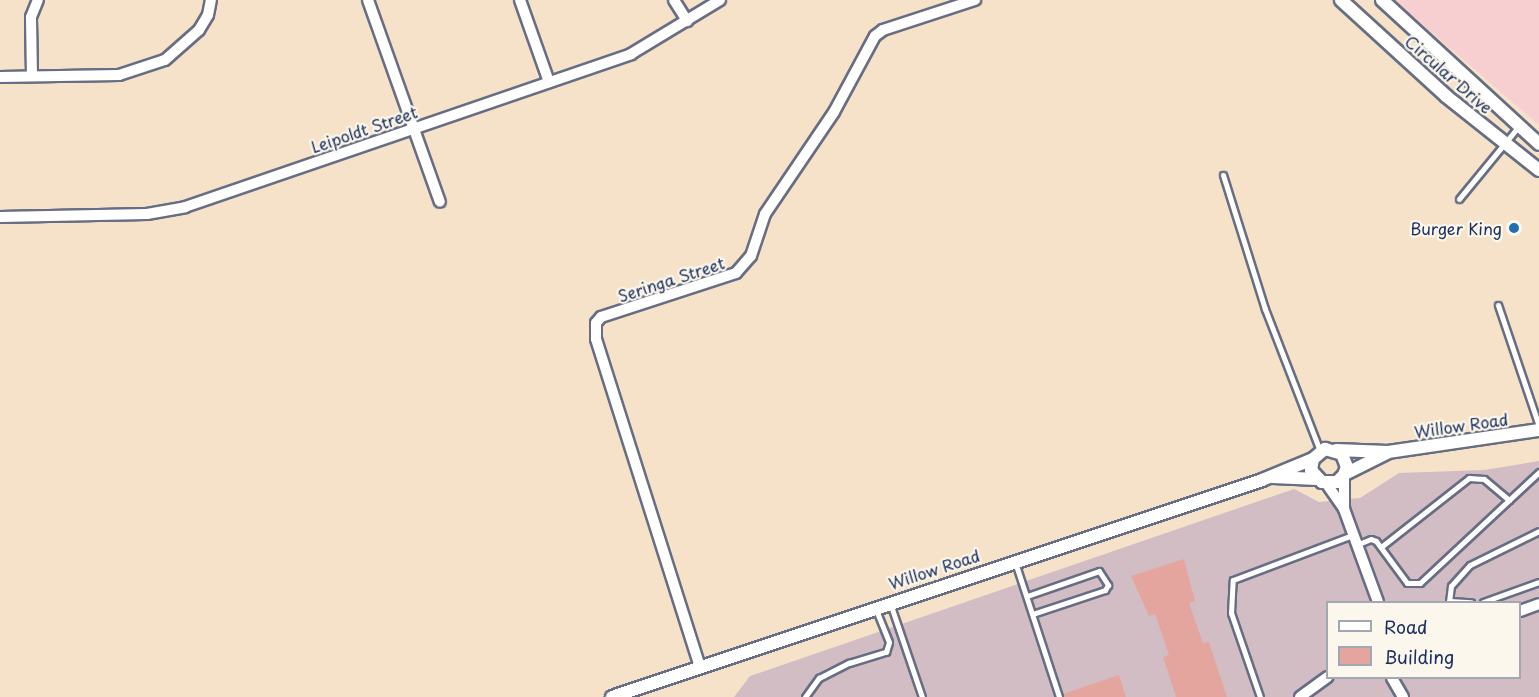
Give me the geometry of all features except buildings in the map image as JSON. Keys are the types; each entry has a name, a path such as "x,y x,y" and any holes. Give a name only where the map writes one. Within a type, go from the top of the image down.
{"street":[{"path":"32,76 31,17 38,0"},
{"path":"0,77 119,75 165,60 199,30 208,15 211,0"},
{"path":"368,0 412,129 440,202"},
{"path":"520,0 549,82"},
{"path":"674,0 687,21"},
{"name":"Leipoldt Street","path":"0,217 174,210 631,54 720,0"},
{"name":"Seringa Street","path":"700,667 596,339 596,323 601,317 736,273 751,255 767,209 834,112 875,36 887,28 975,0"},
{"name":"Circular Drive","path":"1382,0 1520,124 1539,144"},
{"name":"Circular Drive","path":"1345,1 1446,96 1539,170"},
{"name":"Willow Road","path":"612,697 1014,560 1269,477 1316,455 1336,450 1388,452 1539,430"},
{"path":"1336,450 1346,460 1344,509"},
{"name":"Willow Road","path":"1269,477 1336,482 1345,474 1388,452"},
{"path":"1316,455 1311,470 1344,509 1375,600"},
{"path":"1521,611 1539,604"},
{"path":"1300,697 1326,678"},
{"path":"1393,679 1402,695"},
{"path":"1400,679 1402,695"}],"lane":[{"path":"1458,199 1520,124"},
{"path":"1223,175 1265,309 1316,455"},
{"path":"1498,305 1539,426"},
{"path":"1260,697 1231,613 1233,580 1355,540 1371,539 1381,547 1407,583 1420,583 1539,472"},
{"path":"1381,547 1469,478 1484,479 1509,500"},
{"path":"1449,601 1451,586 1470,565 1539,531"},
{"path":"1014,560 1059,697"},
{"path":"1027,596 1100,571 1108,585 1105,590 1033,614"},
{"path":"1488,601 1539,582"},
{"path":"890,602 922,697"},
{"path":"805,697 819,678 886,652 889,642 875,607"}],"shaded area":[{"path":"1394,0 1539,0 1539,125"},
{"path":"1539,461 1539,697 734,697 750,676 1294,489 1319,502 1360,498 1399,473 1484,470"}],"place":[{"name":"Burger King","path":"1514,228"}]}
